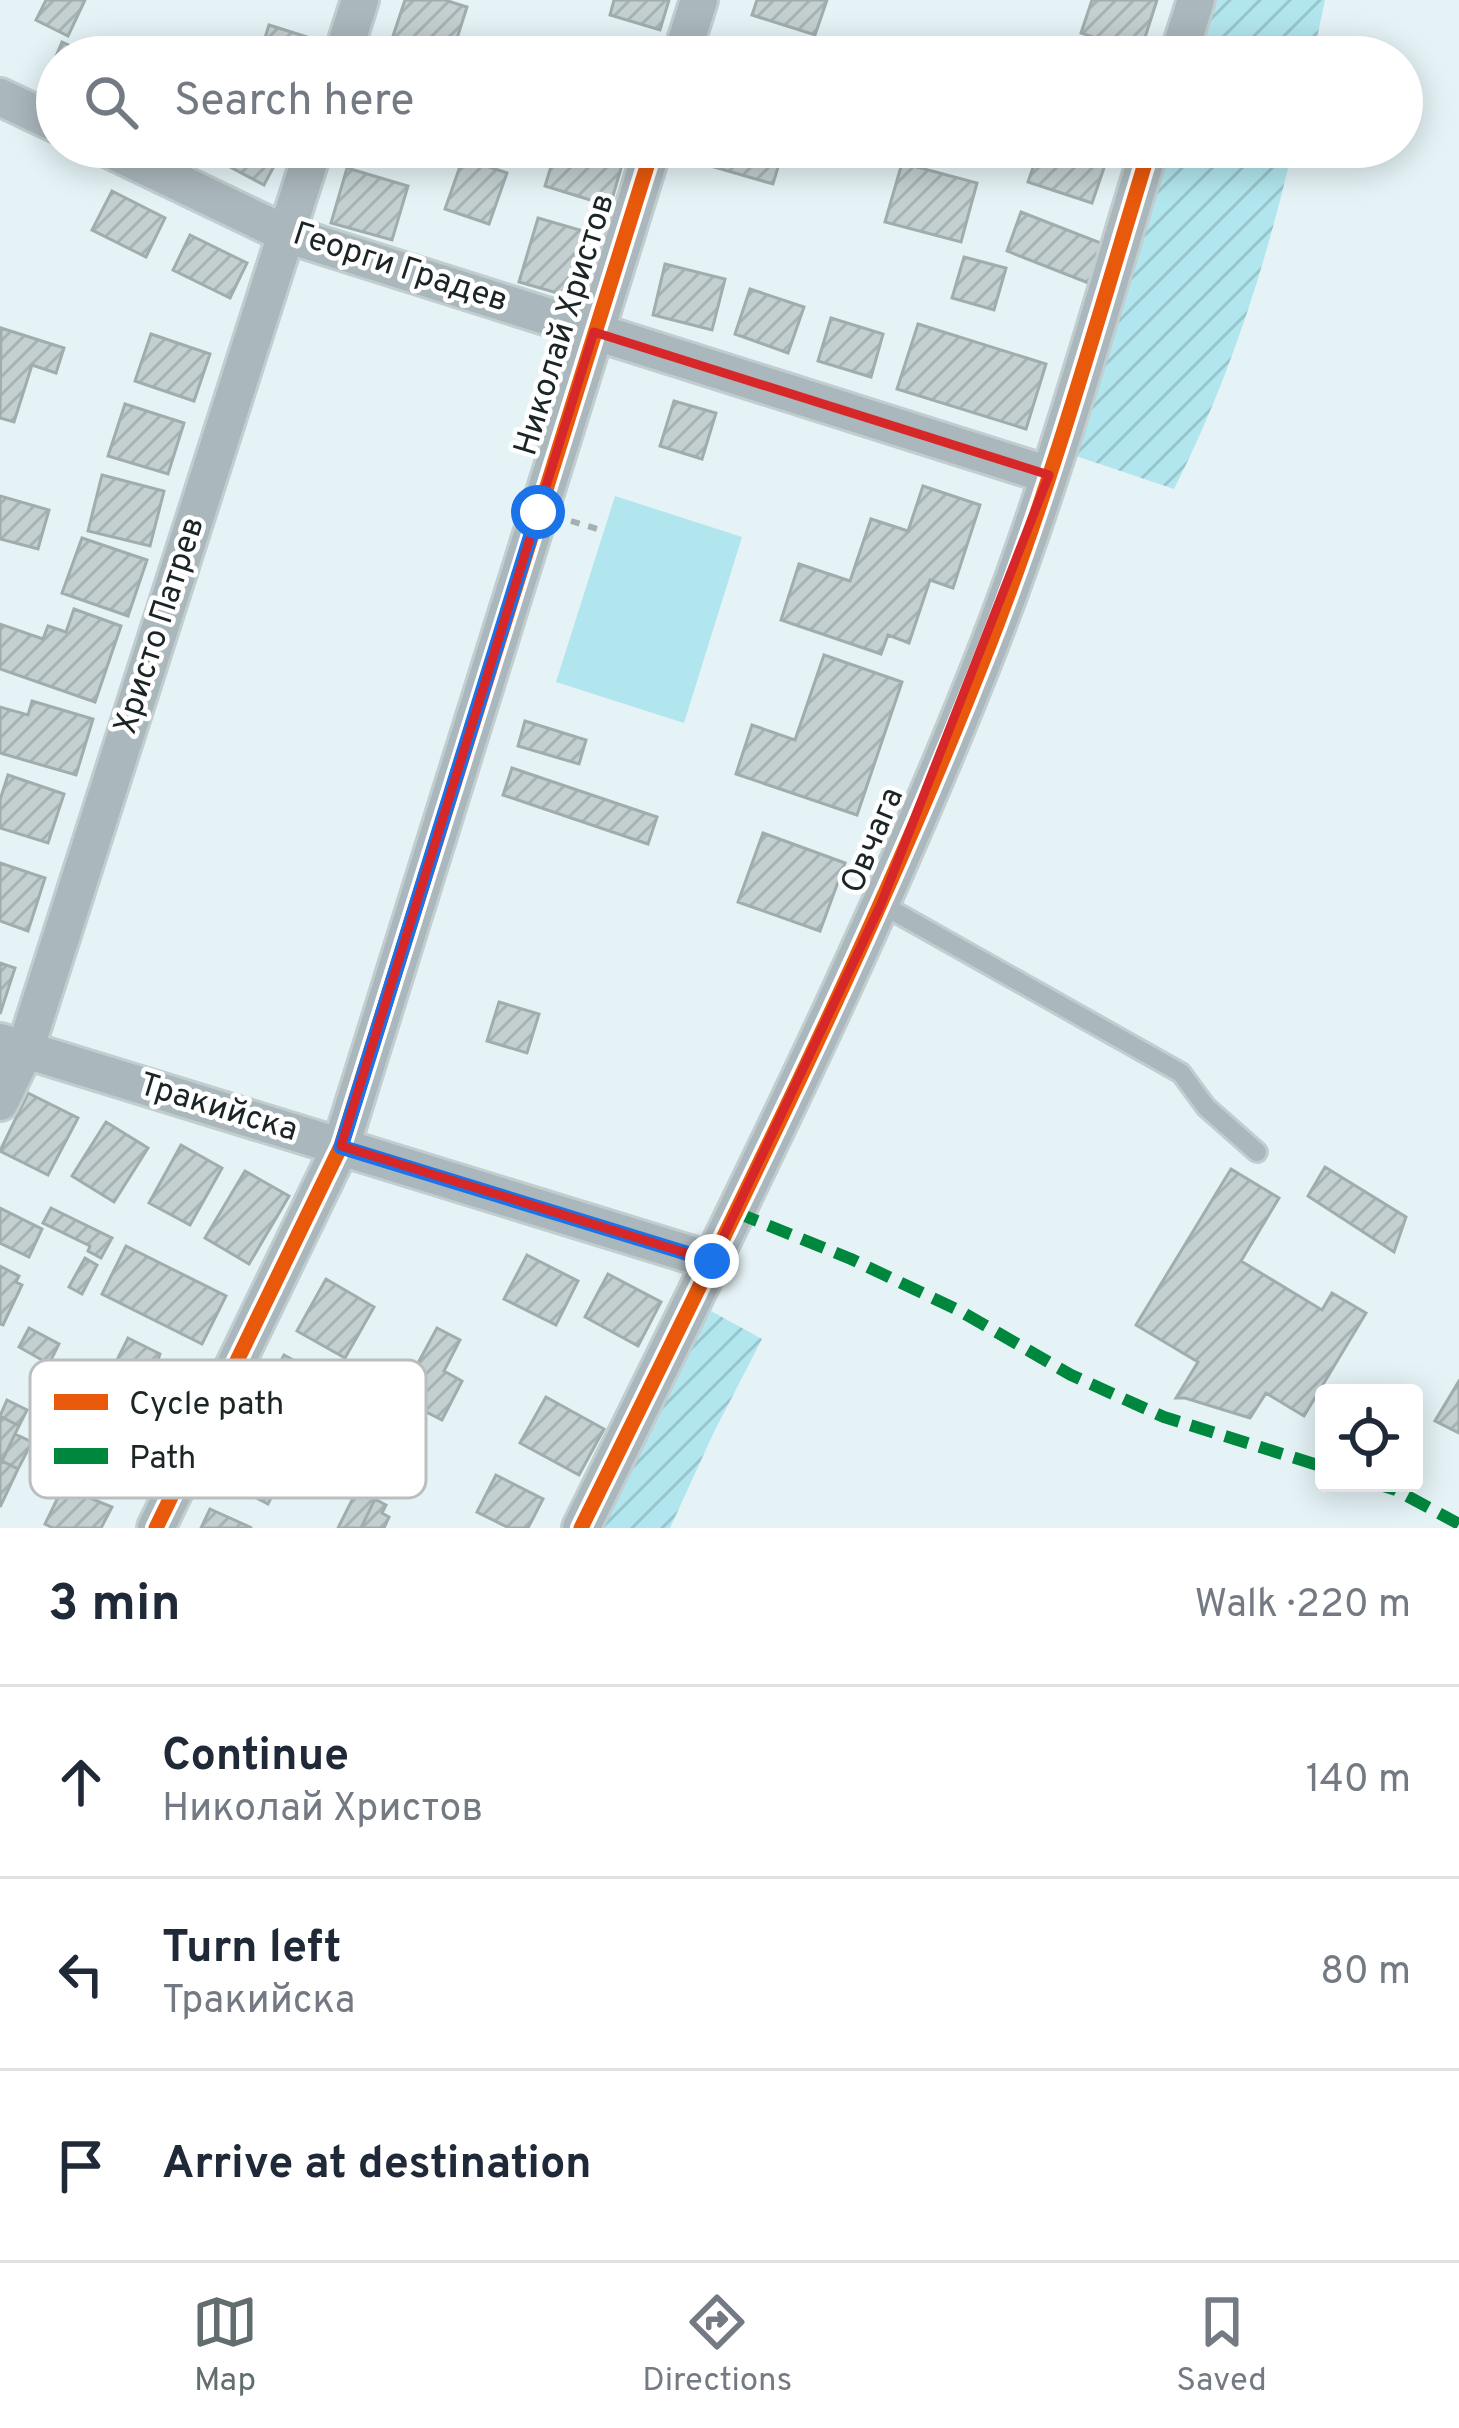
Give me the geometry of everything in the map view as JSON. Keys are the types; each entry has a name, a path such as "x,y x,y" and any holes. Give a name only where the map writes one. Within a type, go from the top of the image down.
{"street":[{"path":"349,36 360,0"},
{"path":"688,36 699,0"},
{"path":"1185,36 1196,0"},
{"path":"0,97 36,114"},
{"name":"Георги Градев","path":"149,168 286,233 1049,475"},
{"name":"Христо Патрев","path":"0,1102 12,1046 307,168"},
{"name":"Николай Христов","path":"238,1360 341,1147 646,168"},
{"name":"Овчага","path":"581,1528 780,1122 880,904 989,646 1049,475 1144,168"},
{"name":"Тракийска","path":"12,1046 712,1261"},
{"name":"Николай Христов","path":"156,1528 171,1498"}],"lane":[{"path":"880,904 1181,1073 1206,1107 1257,1152"}],"highlighted area":[{"path":"594,332 1049,475 881,904 712,1261 341,1146"}],"shaded area":[{"path":"1216,0 1325,0 1317,36 1205,36"},
{"path":"1163,168 1288,168 1244,322 1174,489 1073,455"},
{"path":"615,496 742,537 684,723 556,682"},
{"path":"711,1311 762,1339 670,1528 598,1528 640,1441"}],"building":[{"path":"46,0 85,0 68,36 36,20"},
{"path":"405,0 445,0 467,7 458,36 393,36"},
{"path":"614,0 669,0 660,30 610,15"},
{"path":"757,0 827,0 815,35 752,15"},
{"path":"1092,0 1157,0 1145,36 1081,33"},
{"path":"269,25 304,36 266,36"},
{"path":"232,168 273,168 264,185"},
{"path":"347,168 408,186 392,240 331,223"},
{"path":"459,168 507,173 489,224 445,209"},
{"path":"551,168 621,168 610,206 545,186"},
{"path":"717,168 778,168 773,184"},
{"path":"901,168 921,168 977,183 961,242 885,222"},
{"path":"1033,168 1104,168 1092,203 1028,182"},
{"path":"112,191 165,218 146,257 92,230"},
{"path":"1021,212 1106,245 1091,284 1007,251"},
{"path":"538,218 590,233 571,297 519,282"},
{"path":"190,235 247,263 230,298 173,270"},
{"path":"964,257 1006,268 994,310 952,298"},
{"path":"665,264 725,279 712,330 653,315"},
{"path":"750,289 804,307 788,353 735,334"},
{"path":"831,318 883,334 871,377 818,361"},
{"path":"918,324 1046,364 1026,429 897,389"},
{"path":"1,328 64,348 56,373 32,365 14,422 0,418"},
{"path":"151,334 210,354 194,401 135,381"},
{"path":"674,401 716,413 702,459 660,446"},
{"path":"125,404 184,423 168,474 108,456"},
{"path":"102,475 164,491 150,546 88,531"},
{"path":"923,486 980,505 953,588 930,580 909,643 888,635 881,654 781,620 799,564 850,581 871,519 908,531"},
{"path":"0,496 49,510 38,549 0,539"},
{"path":"82,538 147,560 128,616 62,593"},
{"path":"74,609 121,626 95,702 0,669 0,624 43,639 48,626 66,632"},
{"path":"824,655 902,682 857,815 736,774 752,725 795,740"},
{"path":"32,701 93,719 76,775 0,753 0,707 28,715"},
{"path":"525,721 586,740 579,764 518,746"},
{"path":"512,768 657,817 648,844 503,795"},
{"path":"8,775 64,794 48,843 0,828 0,800"},
{"path":"763,833 845,863 820,931 738,902"},
{"path":"0,863 45,878 28,931 0,921"},
{"path":"0,963 15,968 0,1014"},
{"path":"499,1002 539,1014 527,1053 487,1041"},
{"path":"28,1093 78,1118 48,1175 0,1151"},
{"path":"106,1122 148,1148 114,1202 72,1176"},
{"path":"181,1145 222,1168 190,1225 149,1203"},
{"path":"1325,1167 1406,1217 1394,1252 1308,1196"},
{"path":"1231,1169 1279,1198 1241,1261 1322,1310 1332,1293 1366,1313 1323,1384 1315,1384 1315,1398 1304,1416 1266,1393 1250,1418 1176,1398 1198,1362 1136,1325"},
{"path":"245,1171 289,1196 249,1264 205,1238"},
{"path":"0,1208 42,1229 29,1257 0,1243"},
{"path":"51,1208 112,1238 101,1258 88,1251 90,1246 43,1223"},
{"path":"126,1246 226,1296 202,1344 102,1294"},
{"path":"527,1255 578,1281 556,1325 504,1299"},
{"path":"85,1258 97,1265 82,1294 69,1287"},
{"path":"0,1266 19,1276 16,1282 22,1285 3,1325 0,1324"},
{"path":"608,1274 661,1302 638,1346 585,1317"},
{"path":"326,1279 374,1307 345,1358 297,1331"},
{"path":"29,1328 59,1344 51,1360 19,1347"},
{"path":"437,1328 460,1340 444,1371 462,1381 442,1420 426,1412 426,1360 420,1360"},
{"path":"128,1338 160,1354 158,1360 117,1360"},
{"path":"1459,1381 1459,1433 1435,1421"},
{"path":"546,1397 604,1429 579,1475 520,1443"},
{"path":"7,1400 27,1410 19,1426 0,1416"},
{"path":"0,1416 19,1426 2,1461 0,1460"},
{"path":"15,1434 30,1441 18,1469 2,1461"},
{"path":"2,1461 18,1469 0,1507 0,1465"},
{"path":"496,1475 543,1499 528,1528 509,1528 477,1512"},
{"path":"58,1498 90,1498 112,1507 101,1528 45,1524"},
{"path":"353,1498 375,1499 361,1528 338,1528"},
{"path":"375,1499 386,1505 382,1513 389,1517 384,1528 361,1528"},
{"path":"210,1509 252,1528 201,1528"}],"marked path":[{"path":"735,1212 851,1259 960,1311 1071,1375 1164,1417 1315,1464"},
{"path":"1400,1492 1459,1524"}],"cycle path":[{"path":"237,1360 341,1146 646,168"},
{"path":"581,1528 794,1092 942,760 1033,524 1144,168"},
{"path":"156,1528 171,1498"}],"route":[{"path":"538,512 341,1147 712,1261"}]}
